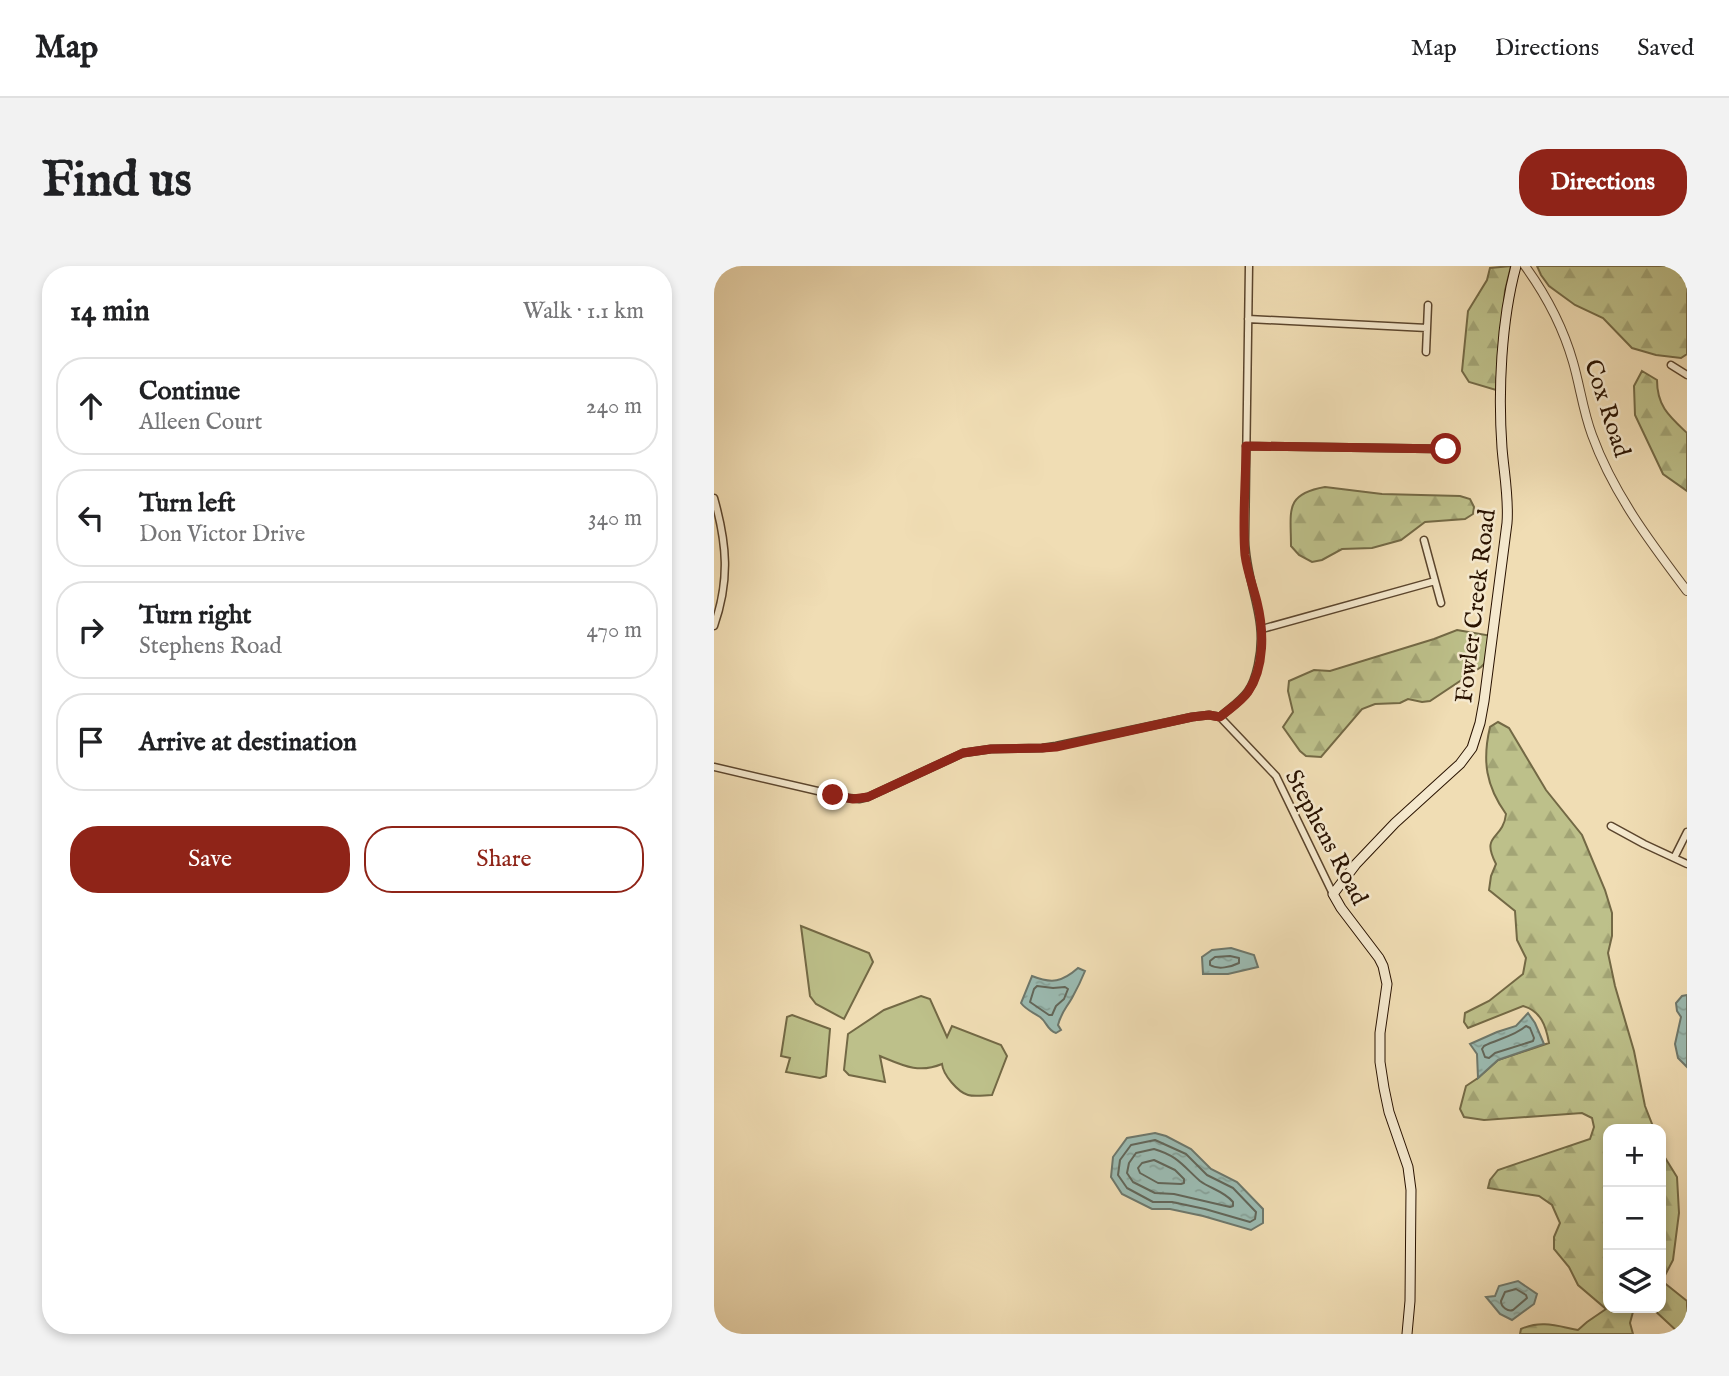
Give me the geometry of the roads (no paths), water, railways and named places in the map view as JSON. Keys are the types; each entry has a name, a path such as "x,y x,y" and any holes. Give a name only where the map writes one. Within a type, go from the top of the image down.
{"main road":[{"name":"Fowler Creek Road","path":"1333,894 1356,864 1395,823 1460,764 1477,736 1507,523 1508,497 1502,450 1501,391 1508,300 1516,266"},
{"name":"Stephens Road","path":"1333,894 1379,958 1387,984 1380,1033 1380,1062 1389,1112 1408,1167 1411,1190 1407,1334"}],"street":[{"path":"714,767 859,799 950,758 972,751 1042,748 1192,717 1220,717 1241,700 1254,681 1260,658 1262,629 1245,554 1249,266"},
{"name":"Cox Road","path":"1525,266 1541,288 1564,336 1592,436 1611,479 1628,510 1687,591"},
{"path":"1426,352 1428,305"},
{"path":"1248,319 1427,328"},
{"path":"1671,365 1687,375"},
{"path":"1246,446 1446,449"},
{"path":"714,498 722,526 725,568 723,595 714,626"},
{"path":"1424,540 1441,603"},
{"path":"1262,629 1435,581"},
{"name":"Stephens Road","path":"1220,717 1276,776 1333,894"},
{"path":"1611,826 1687,864"},
{"path":"1674,858 1687,832"}],"water":[{"path":"1231,948 1254,955 1258,967 1228,974 1203,974 1202,957 1212,950"},
{"path":"1078,968 1085,971 1061,1017 1058,1025 1061,1030 1056,1033 1021,1003 1032,976 1056,980"},
{"path":"1687,995 1687,1067 1678,1058 1675,1044 1681,1017 1676,1003 1682,996"},
{"path":"1528,1013 1544,1044 1498,1060 1478,1078 1477,1054 1470,1044 1516,1026"},
{"path":"1155,1133 1191,1149 1211,1169 1237,1182 1263,1209 1263,1223 1251,1230 1170,1209 1152,1209 1122,1194 1111,1177 1113,1157 1127,1138"},
{"path":"1518,1281 1537,1294 1534,1304 1512,1320 1500,1314 1486,1297 1495,1296 1499,1286"}]}
